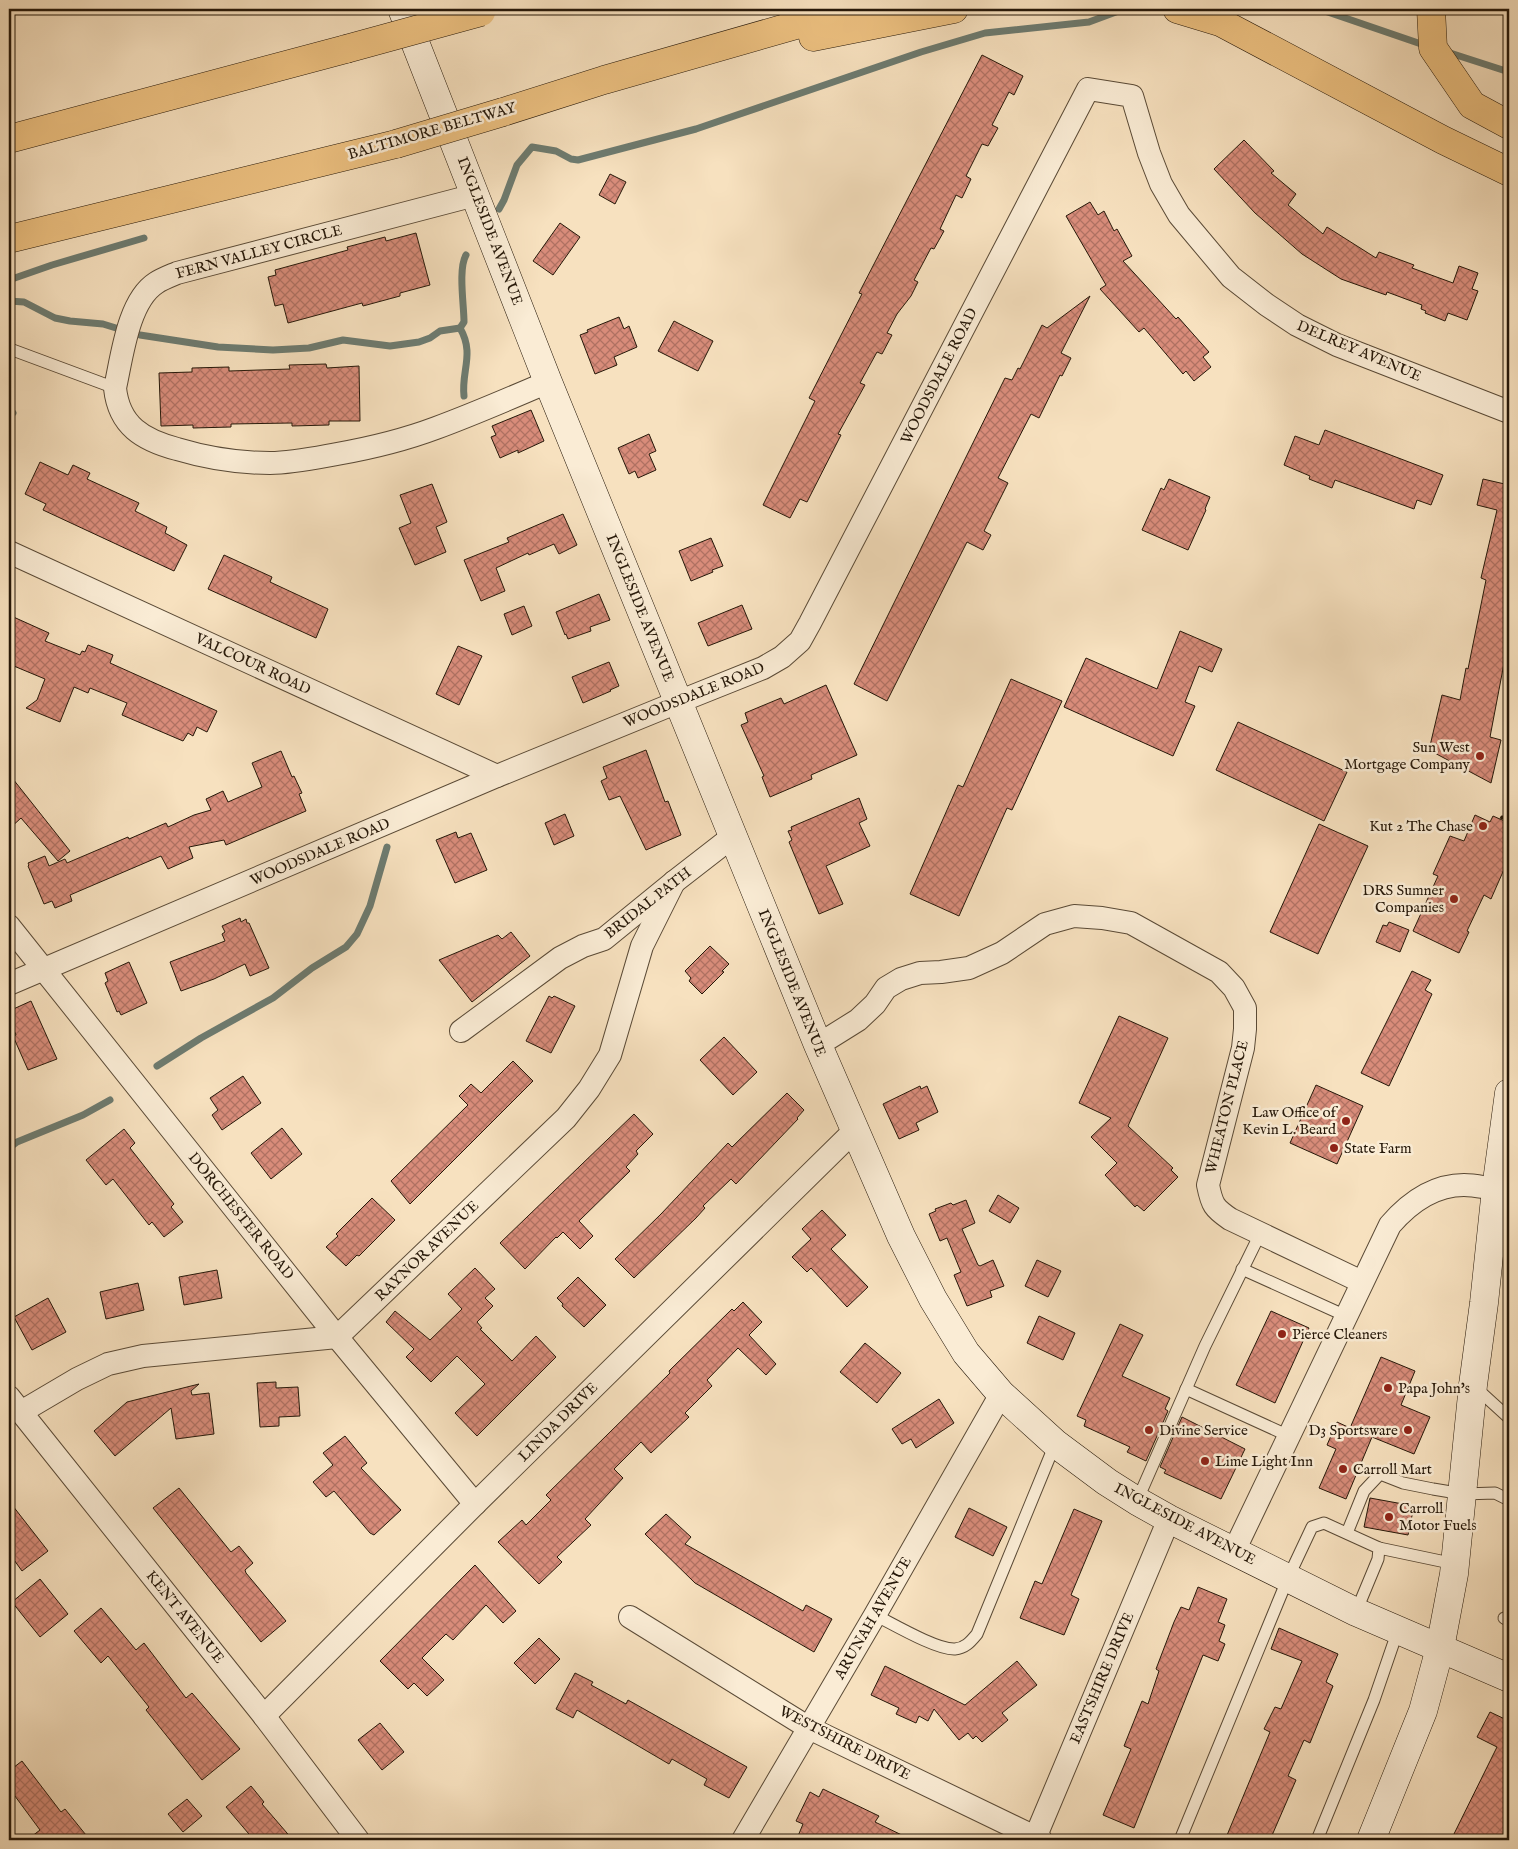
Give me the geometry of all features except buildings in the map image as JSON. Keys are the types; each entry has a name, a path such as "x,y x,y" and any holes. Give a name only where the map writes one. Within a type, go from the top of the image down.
{"highway":[{"name":"BALTIMORE BELTWAY","path":"9,239 396,144 604,80 852,9"},
{"path":"604,80 954,9"},
{"path":"1177,9 1220,22 1443,140 1509,172"},
{"path":"1431,9 1433,48 1472,105 1509,125"},
{"path":"9,139 487,10"}],"main road":[{"name":"INGLESIDE AVENUE","path":"402,9 548,382 818,1045 901,1236 933,1299 966,1353 1001,1394 1056,1444 1137,1501 1169,1519 1356,1612 1509,1678"},
{"path":"1371,1840 1422,1711 1440,1648 1455,1564 1473,1385 1496,1189 1509,1099"}],"street":[{"name":"DELREY AVENUE","path":"1088,89 1132,96 1149,153 1161,184 1179,216 1231,277 1267,305 1297,325 1337,344 1509,412"},
{"name":"WOODSDALE ROAD","path":"9,984 497,776 763,668 782,657 800,641 1088,89"},
{"name":"FERN VALLEY CIRCLE","path":"476,194 177,273 156,283 143,295 134,310 115,388 116,400 123,415 135,431 154,443 227,460 271,463 315,458 374,447 435,429 548,382"},
{"name":"VALCOUR ROAD","path":"9,552 497,776"},
{"name":"BRIDAL PATH","path":"462,1031 560,958 583,946 604,939 732,837"},
{"name":"RAYNOR AVENUE","path":"337,1337 566,1118 589,1089 610,1055 642,946 674,882"},
{"name":"WHEATON PLACE","path":"818,1045 858,1020 875,1004 886,988 901,979 920,973 969,968 1002,953 1045,924 1074,916 1131,923 1219,972 1234,988 1245,1008 1243,1048 1208,1185 1216,1209 1230,1220 1362,1282"},
{"name":"DORCHESTER ROAD","path":"9,926 337,1337 475,1504"},
{"name":"LINDA DRIVE","path":"264,1716 475,1504 855,1130"},
{"path":"1234,1551 1390,1225 1404,1209 1422,1196 1442,1189 1463,1185 1496,1189"},
{"path":"15,1405 108,1364 143,1356 337,1337"},
{"name":"ARUNAH AVENUE","path":"743,1840 875,1615 1001,1394"},
{"name":"KENT AVENUE","path":"15,1405 264,1716 358,1840"},
{"name":"EASTSHIRE DRIVE","path":"1038,1839 1169,1519"},
{"name":"WESTSHIRE DRIVE","path":"630,1617 809,1728 1038,1839"}],"lane":[{"path":"10,349 115,388"},
{"path":"1137,1501 1186,1389 1260,1234"},
{"path":"1242,1269 1346,1316"},
{"path":"1473,1385 1509,1418"},
{"path":"1186,1389 1289,1436"},
{"path":"875,1615 939,1646 955,1649 968,1645 977,1634 1056,1444"},
{"path":"1347,1533 1364,1491 1380,1474 1403,1483 1463,1494 1496,1493 1508,1495"},
{"path":"1180,1840 1288,1578 1312,1528 1324,1523 1378,1548 1455,1564"},
{"path":"1356,1612 1378,1560 1378,1548"},
{"path":"1317,1840 1374,1700 1398,1630"}],"path":[{"path":"1501,819 1509,820"}],"waterway":[{"path":"499,209 517,165 532,147 556,151 571,159 578,160 696,129 921,52 985,33 1089,22 1124,9"},
{"path":"1319,9 1427,46"},
{"path":"1447,52 1509,72"},
{"path":"9,280 52,265 144,238"},
{"path":"140,335 218,347 273,350 309,348 343,340 390,346 419,342 430,338 440,331 460,328 464,322 462,269 466,255"},
{"path":"9,301 24,302 55,318 103,324 116,328"},
{"path":"460,328 467,346 464,396"},
{"path":"9,408 13,413"},
{"path":"157,1066 201,1038 273,998 312,968 346,947 357,934 370,906 387,847"},
{"path":"9,1148 17,1142 83,1115 110,1100"}],"place":[{"name":"Sun West Mortgage Company","path":"1480,756"},
{"name":"Kut 2 The Chase","path":"1483,826"},
{"name":"DRS Sumner Companies","path":"1454,899"},
{"name":"Law Office of Kevin L. Beard","path":"1346,1121"},
{"name":"State Farm","path":"1334,1148"},
{"name":"Pierce Cleaners","path":"1282,1334"},
{"name":"Papa John's","path":"1388,1388"},
{"name":"Divine Service","path":"1149,1430"},
{"name":"D3 Sportsware","path":"1408,1430"},
{"name":"Lime Light Inn","path":"1205,1461"},
{"name":"Carroll Mart","path":"1343,1469"},
{"name":"Carroll Motor Fuels","path":"1389,1517"}]}
